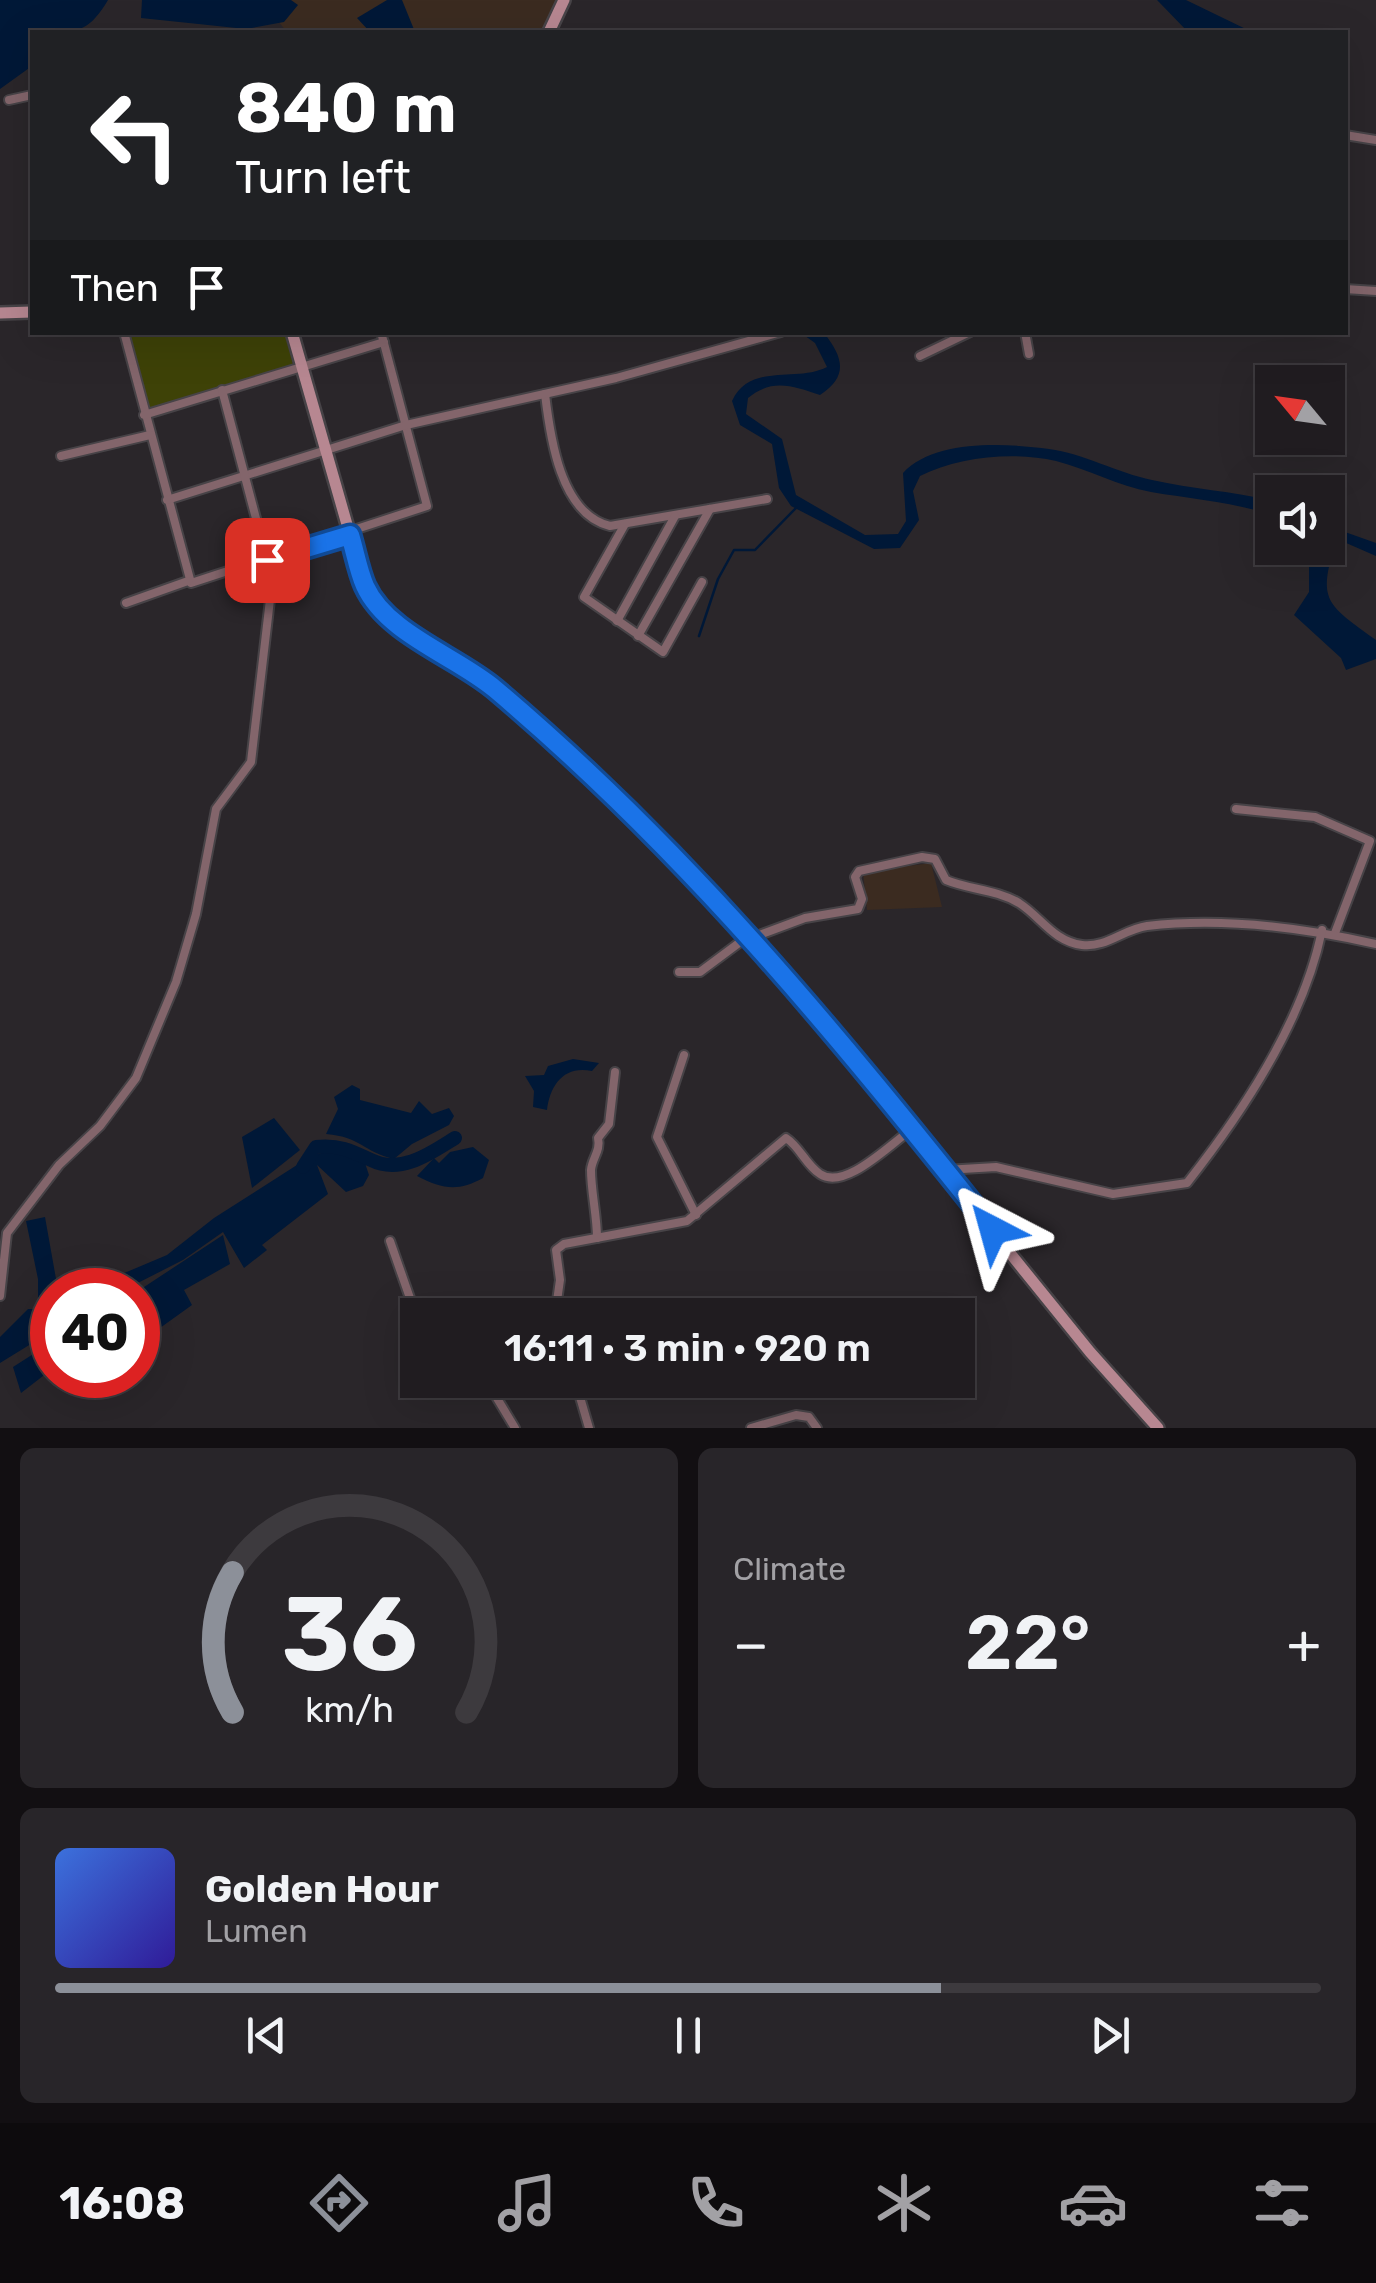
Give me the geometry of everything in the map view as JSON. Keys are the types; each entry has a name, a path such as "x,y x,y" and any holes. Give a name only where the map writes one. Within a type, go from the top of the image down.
{"street":[{"path":"550,30 564,0"},
{"path":"9,100 30,95"},
{"path":"1348,135 1376,140"},
{"path":"1348,289 1376,291"},
{"path":"0,313 30,312"},
{"path":"125,335 188,581"},
{"path":"293,335 364,584 390,616 481,678 582,764 752,936 1090,1352 1158,1428"},
{"path":"167,500 406,425 545,394 770,335"},
{"path":"942,335 944,344"},
{"path":"920,356 964,335"},
{"path":"1025,335 1028,354"},
{"path":"126,603 188,581 350,535 427,506 383,337 302,367 144,415"},
{"path":"0,1296 8,1233 59,1165 100,1126 127,1092 176,982 196,914 216,809 251,762 270,605 267,560 222,390"},
{"path":"545,394 554,449 574,497 600,523 624,524 766,499"},
{"path":"61,456 150,434"},
{"path":"638,636 710,510"},
{"path":"616,621 675,516"},
{"path":"624,524 584,598 663,652 702,582"},
{"path":"1236,809 1315,817 1370,841 1335,933"},
{"path":"679,972 700,972 752,936 805,918 858,908 862,899 855,877 860,871 922,857 935,859 946,880 988,888 1021,904 1056,936 1080,945 1165,925 1264,924 1322,930 1376,944"},
{"path":"944,1170 996,1168 1113,1194 1187,1183 1293,1020 1314,970 1322,930"},
{"path":"684,1055 657,1138 696,1215"},
{"path":"597,1238 598,1200 591,1168 600,1148 598,1138 608,1124 615,1072"},
{"path":"557,1298 560,1280 556,1250 564,1244 696,1215 786,1138 818,1174 834,1179 848,1175 911,1130"},
{"path":"390,1240 410,1298"},
{"path":"497,1398 516,1428"},
{"path":"580,1398 589,1428"},
{"path":"751,1428 796,1415 810,1416 817,1428"}],"shaded area":[{"path":"291,0 561,0 546,30 285,30 278,21"},
{"path":"931,863 942,907 867,910 863,872"}],"green space":[{"path":"130,335 286,335 293,364 149,409"}],"water":[{"path":"0,0 108,0 93,21 77,30 30,30 30,67 0,89"},
{"path":"142,0 291,0 298,5 284,22 246,29 141,18"},
{"path":"387,0 402,0 414,30 368,30 357,18"},
{"path":"1157,0 1186,0 1248,30 1186,30"},
{"path":"804,335 825,335 839,358 836,381 820,395 792,387 766,388 748,398 746,414 782,439 796,495 865,535 898,534 906,521 903,473 916,462 971,446 1012,445 1062,451 1152,480 1255,498 1255,511 1139,489 1056,461 1022,456 986,458 951,464 920,476 913,491 919,520 900,548 874,549 791,506 779,488 772,444 740,425 732,401 750,381 827,367 815,343"},
{"path":"1345,532 1376,543 1376,556 1345,542"},
{"path":"1309,565 1330,565 1330,600 1346,618 1376,640 1376,659 1346,670 1341,658 1294,615 1309,592"},
{"path":"573,1059 599,1063 592,1071 574,1071 560,1079 547,1110 533,1107 534,1091 525,1076 544,1075 548,1066"},
{"path":"352,1085 360,1089 360,1100 411,1113 419,1101 432,1114 449,1108 454,1116 449,1125 412,1144 394,1159 384,1156 347,1138 326,1134 338,1109 334,1097"},
{"path":"274,1118 300,1150 252,1188 242,1137"},
{"path":"473,1147 489,1160 483,1178 450,1187 417,1176 434,1158 439,1163 450,1152"},
{"path":"329,1151 362,1154 369,1175 363,1186 346,1192 317,1165 328,1194 262,1245 267,1250 244,1268 223,1232 160,1272 160,1268 136,1268 167,1255 214,1218 311,1156"},
{"path":"45,1217 54,1268 36,1268 26,1221"},
{"path":"223,1235 230,1264 184,1290 192,1305 160,1328 160,1277"},
{"path":"30,1309 30,1345 0,1363 0,1337"},
{"path":"30,1356 30,1386 21,1393 13,1367"}],"waterway":[{"path":"699,636 718,579 734,550 755,550 796,508"},
{"path":"303,1167 316,1147 345,1149 393,1165 415,1160 455,1138"}],"route":[{"path":"267,560 350,535 364,584 373,599 401,625 481,678 644,822 754,937 993,1230"}]}
